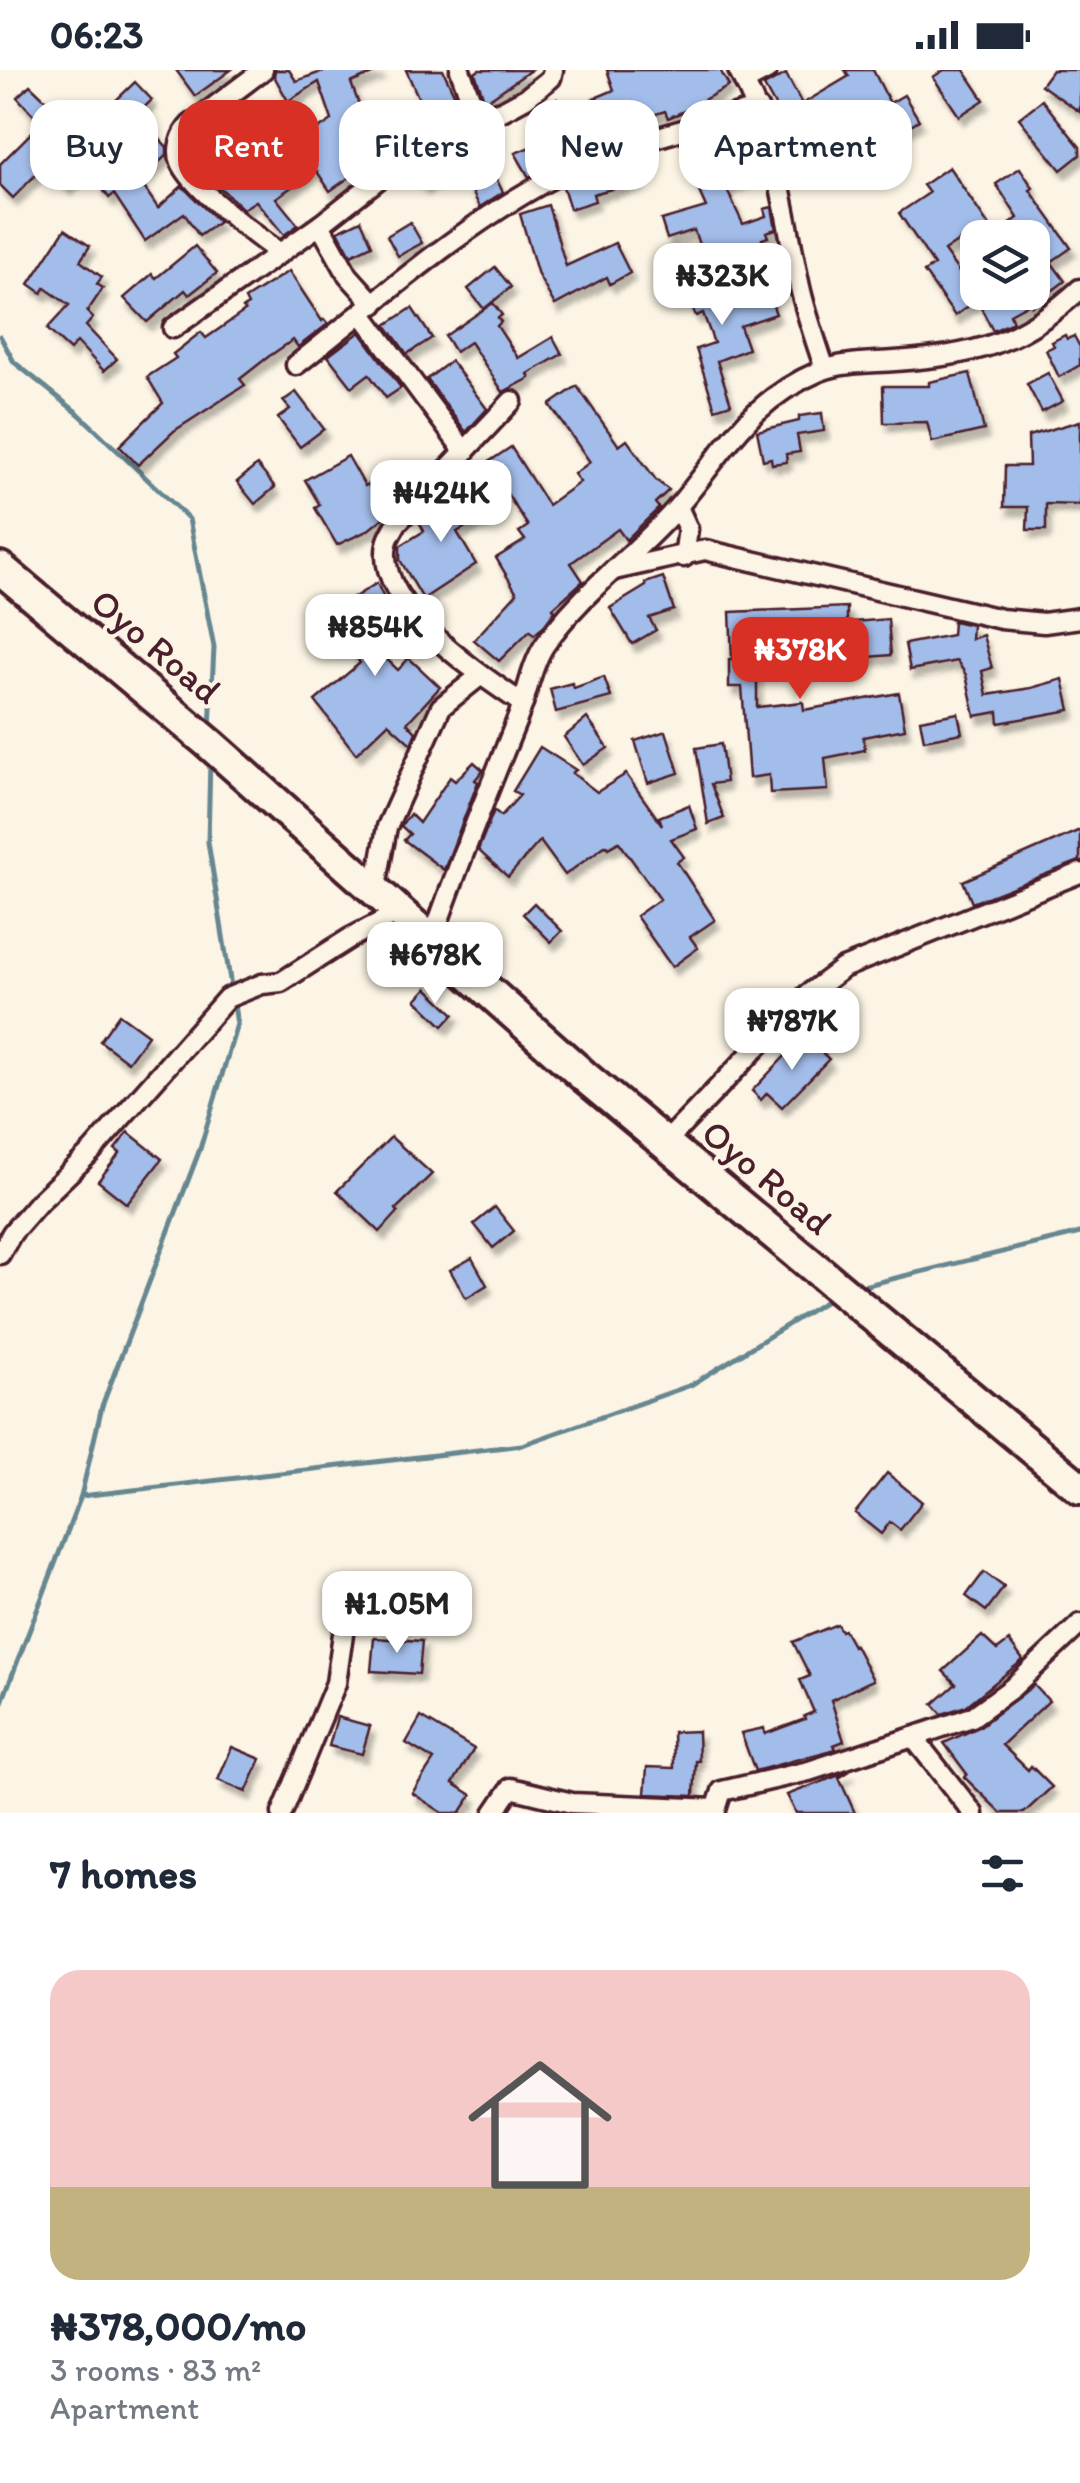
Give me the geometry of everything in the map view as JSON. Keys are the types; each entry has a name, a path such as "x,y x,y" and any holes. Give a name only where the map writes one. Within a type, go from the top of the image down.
{"highway":[{"name":"Oyo Road","path":"0,568 210,744 431,943 665,1143 1080,1488"}],"street":[{"path":"263,70 190,125 183,132 179,153 181,164 228,214 280,253"},
{"path":"460,70 471,100"},
{"path":"505,109 526,98 550,78 553,70"},
{"path":"754,100 741,76 767,70"},
{"path":"296,365 440,252 555,176 615,150 679,131"},
{"path":"173,328 365,190"},
{"path":"781,190 801,293 825,369"},
{"path":"320,225 368,309 465,452"},
{"path":"431,943 524,704 540,651 568,616 678,507 760,406 780,390 825,369 948,358 985,350 1018,334 1080,289"},
{"path":"512,402 397,522 386,543 387,566 409,608 437,640 524,704"},
{"path":"678,507 688,529 684,557"},
{"path":"614,570 705,550 1001,619 1044,622 1080,618"},
{"path":"0,1254 38,1203 92,1151 227,998 281,982 350,938 386,903 387,827 441,707 481,675"},
{"path":"665,1143 806,995 843,968 1080,873"},
{"path":"494,1813 503,1794 511,1788 572,1803 715,1811 722,1790 810,1771 972,1717 1012,1688 1080,1624"},
{"path":"282,1813 336,1683 344,1627"},
{"path":"913,1737 973,1813"}],"building":[{"path":"176,70 231,70 195,96"},
{"path":"275,70 289,70 296,81 327,70 381,70 351,83 357,100 339,100 339,185 330,191 319,174 319,129 332,120 319,82 287,100 274,76"},
{"path":"406,70 443,70 457,100 419,100"},
{"path":"531,70 488,100 484,100 475,73"},
{"path":"607,70 720,70 729,86 704,100 679,100 679,113 668,118 665,111 659,113 659,100 590,100 614,90"},
{"path":"845,70 873,70 888,100 809,100 849,76"},
{"path":"944,70 964,70 984,100 959,116 933,77"},
{"path":"1052,70 1080,70 1080,112 1041,85"},
{"path":"786,74 800,100 772,100 764,86"},
{"path":"135,82 152,100 116,100"},
{"path":"30,85 46,100 30,100 30,111 17,97"},
{"path":"1042,100 1080,147 1080,155 1061,170 1019,118"},
{"path":"30,134 30,180 13,198 0,185 0,164"},
{"path":"158,137 167,147 167,155 158,163"},
{"path":"525,149 525,170 515,153"},
{"path":"949,167 985,220 960,220 960,240 944,251 960,274 960,310 963,310 955,316 924,272 934,265 899,213 929,193 923,185"},
{"path":"1020,168 1033,188 1030,190 1071,248 1051,262 1065,281 1050,292 1050,220 1015,220 1018,218 996,184"},
{"path":"103,190 146,190 158,208 178,190 186,190 219,222 199,236 184,213 145,241 114,194 109,198"},
{"path":"223,190 287,190 276,198 298,225 284,235 256,201 243,209"},
{"path":"471,190 502,190 503,192 480,207"},
{"path":"564,190 608,190 593,194 595,201 570,209"},
{"path":"698,190 727,190 743,224 766,216 764,209 772,207 776,229 766,232 768,237 762,239 765,248 707,268 694,230 667,239 661,220 706,207"},
{"path":"548,205 566,266 615,243 630,273 610,284 607,277 555,305 538,275 520,214"},
{"path":"361,220 372,245 351,255 338,231"},
{"path":"410,222 422,243 398,256 387,236"},
{"path":"65,229 90,246 80,261 102,277 97,284 103,288 87,312 93,318 86,326 117,359 104,371 77,342 70,350 47,329 69,305 45,288 42,293 29,284"},
{"path":"195,246 217,273 189,295 185,290 147,322 124,298"},
{"path":"495,267 511,287 484,309 468,289"},
{"path":"709,269 727,307 768,293 776,314 740,326 748,349 717,361 731,404 715,409 696,349 714,343 703,313 696,316 680,283"},
{"path":"289,271 322,321 328,324 298,347 293,340 268,357 240,379 245,385 174,431 138,465 119,446 163,403 147,377 176,358 173,354 201,332 206,338 245,311 245,299"},
{"path":"493,303 502,315 497,326 518,358 553,337 562,354 503,392 470,342 455,352 445,336"},
{"path":"412,308 432,338 407,354 386,325"},
{"path":"982,310 1017,310 1010,314 1013,322 993,331"},
{"path":"360,332 401,388 386,398 369,374 352,387 328,356"},
{"path":"1065,335 1067,339 1074,336 1080,347 1080,365 1059,377 1046,350"},
{"path":"451,361 487,409 466,432 427,379"},
{"path":"970,373 984,430 932,442 927,422 884,423 883,386 929,386 929,382"},
{"path":"1048,373 1063,401 1042,412 1027,384"},
{"path":"577,386 619,446 627,440 656,480 669,490 655,503 659,508 626,540 618,529 571,563 583,581 553,608 555,611 543,627 534,635 530,630 499,661 474,640 517,593 496,558 525,540 519,532 528,526 487,463 511,447 548,505 580,482 574,474 590,462 550,405"},
{"path":"296,392 324,429 300,447 278,418 290,409 283,401"},
{"path":"822,413 824,431 797,435 800,452 786,454 787,462 772,464 771,458 763,460 757,431 799,421 799,416"},
{"path":"1080,421 1080,505 1046,504 1046,530 1027,530 1028,507 1004,507 1005,466 1029,466 1028,436"},
{"path":"348,456 387,515 367,531 337,545 315,508 320,505 305,480"},
{"path":"257,465 275,487 255,504 237,482"},
{"path":"470,489 485,516 457,532 476,564 423,599 400,560 400,546 424,531 418,520"},
{"path":"663,577 674,610 649,618 656,630 632,644 610,608 646,586 645,583"},
{"path":"377,583 400,634 376,649 398,670 409,658 440,687 407,723 416,732 411,744 388,723 356,754 315,701 360,663 342,634 355,626 342,605"},
{"path":"847,607 847,629 827,630 829,667 803,669 801,643 757,650 757,707 803,702 804,710 899,693 905,729 863,737 865,750 825,758 828,790 770,793 769,775 749,778 742,687 729,687 730,612"},
{"path":"888,619 891,655 857,658 854,622"},
{"path":"953,621 972,625 971,639 983,635 992,668 982,671 987,695 1063,679 1070,710 999,723 998,712 975,716 966,675 957,661 910,670 905,644 952,635"},
{"path":"604,677 611,697 556,712 550,689 572,683 574,688"},
{"path":"958,713 962,733 924,740 920,720"},
{"path":"587,718 608,748 583,765 564,737"},
{"path":"666,731 679,773 648,783 635,741"},
{"path":"721,744 726,782 711,784 724,818 708,824 696,748"},
{"path":"540,747 576,770 572,773 597,792 626,774 662,825 659,817 689,805 697,829 671,839 684,857 677,862 715,920 690,937 698,948 672,967 636,916 660,899 619,842 608,848 606,845 565,875 540,841 508,877 478,850 494,810 501,816 520,795 513,791"},
{"path":"474,762 483,770 475,780 478,782 444,870 404,840 410,834 401,826 410,814 419,823 450,777 455,781"},
{"path":"1080,830 1080,861 972,903 963,881"},
{"path":"534,903 562,931 551,942 523,914"},
{"path":"427,988 454,1014 443,1026 416,1000"},
{"path":"119,1014 148,1035 128,1062 100,1041"},
{"path":"804,1036 829,1059 782,1107 767,1093 761,1100 752,1091"},
{"path":"128,1132 162,1159 127,1204 98,1181 120,1153 115,1149"},
{"path":"391,1137 432,1174 396,1209 398,1212 380,1232 337,1191"},
{"path":"495,1207 514,1231 493,1248 474,1224"},
{"path":"472,1258 487,1285 466,1298 450,1270"},
{"path":"887,1473 922,1502 900,1530 890,1522 881,1534 855,1513"},
{"path":"984,1572 1004,1587 986,1611 966,1596"},
{"path":"837,1624 855,1645 873,1680 831,1700 844,1741 834,1745 836,1749 755,1771 741,1733 764,1728 765,1734 814,1712 800,1680 810,1676 793,1642"},
{"path":"982,1636 997,1650 1009,1641 1023,1660 966,1706 942,1714 933,1704 956,1684 943,1671"},
{"path":"374,1638 422,1641 419,1674 371,1671"},
{"path":"1034,1685 1049,1701 1002,1745 1052,1787 1024,1813 1001,1813 964,1777 967,1774 944,1743 979,1727"},
{"path":"337,1717 370,1726 362,1754 329,1746"},
{"path":"421,1717 474,1749 453,1783 472,1795 460,1813 443,1813 412,1793 434,1760 406,1743"},
{"path":"698,1731 694,1796 645,1794 647,1767 674,1768 673,1732"},
{"path":"232,1747 261,1759 246,1792 218,1780"},
{"path":"850,1771 839,1778 855,1813 796,1813 787,1795"}],"waterway":[{"path":"0,336 14,362 79,414 189,519 214,647 210,729"},
{"path":"0,1707 81,1496 102,1406 200,1149 237,1024 208,842 210,760"},
{"path":"859,1287 1080,1233"},
{"path":"81,1496 522,1445 691,1385 834,1296"}]}
